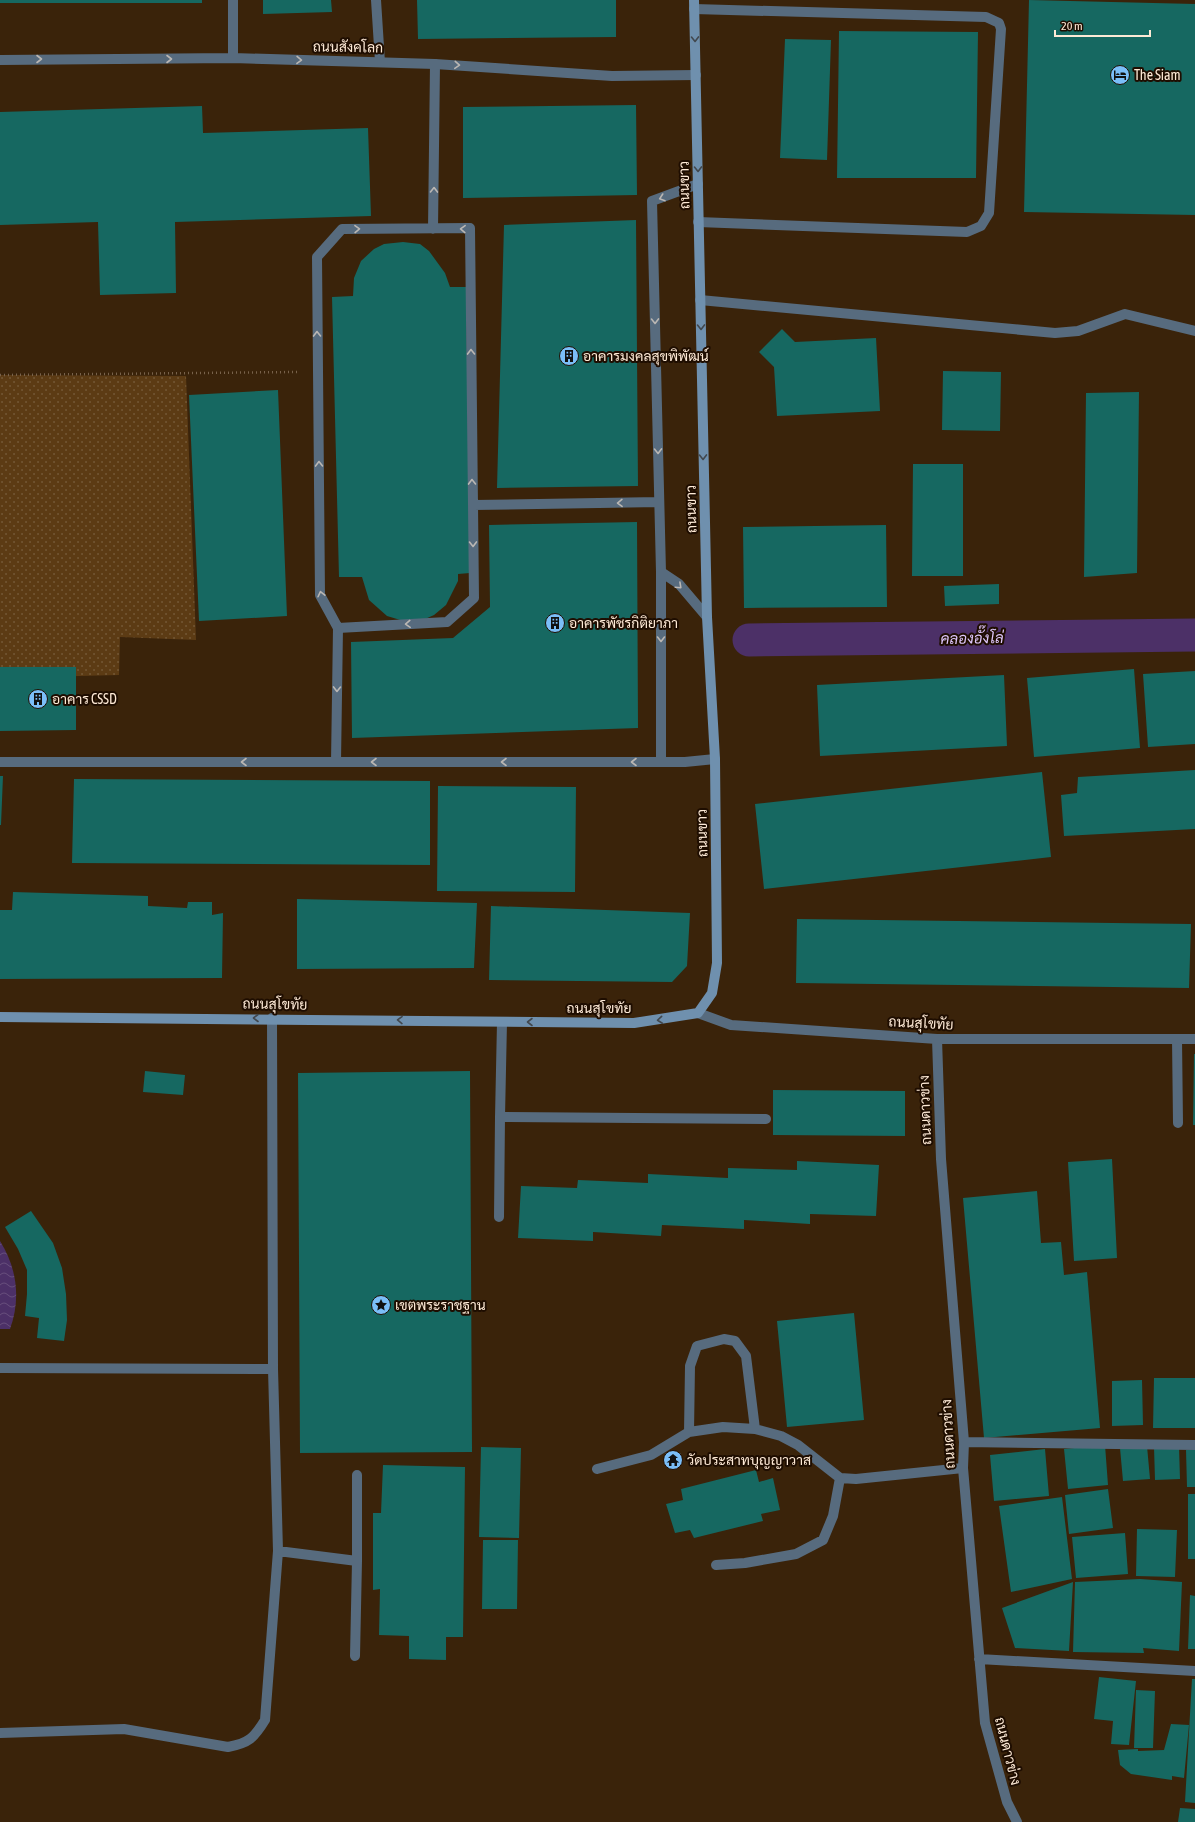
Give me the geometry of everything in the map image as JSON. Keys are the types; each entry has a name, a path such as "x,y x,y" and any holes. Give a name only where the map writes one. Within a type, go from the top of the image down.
{"street":[{"path":"233,0 233,58"},
{"path":"376,0 380,62"},
{"path":"694,4 986,17 1000,23 1001,29 989,213 981,226 967,232 698,222"},
{"name":"ถนนขาว","path":"694,4 707,617 715,760 717,962 712,993 698,1013"},
{"name":"ถนนสังคโลก","path":"0,60 233,58 435,64 612,76 696,75"},
{"path":"433,229 435,64"},
{"path":"661,762 660,502 652,201 698,184"},
{"path":"336,762 338,628 320,595 317,258 342,229 470,228 474,598 447,622 338,628"},
{"path":"700,300 1055,333 1078,332 1125,314 1195,331"},
{"path":"473,505 660,502"},
{"path":"661,572 679,584 707,617"},
{"path":"0,762 661,762 715,760"},
{"name":"ถนนสุโขทัย","path":"0,1017 272,1018 634,1023 698,1013 731,1025 937,1039 1195,1039"},
{"path":"0,1733 124,1729 228,1747 242,1744 254,1736 265,1720 278,1551 273,1369 272,1018"},
{"path":"499,1217 502,1022"},
{"name":"ถนนดาวข่าง","path":"937,1039 941,1159 964,1442 963,1468 985,1723 1007,1802 1017,1822"},
{"path":"1177,1039 1178,1122"},
{"path":"500,1117 766,1119"},
{"path":"690,1432 690,1366 697,1346 724,1339 735,1341 746,1356 755,1429"},
{"path":"0,1368 273,1369"},
{"path":"597,1469 651,1455 690,1432 723,1427 755,1429 781,1436 798,1445 840,1478 856,1478 963,1468"},
{"path":"964,1442 1195,1445"},
{"path":"355,1656 357,1475"},
{"path":"716,1565 745,1563 796,1554 823,1540 833,1516 840,1478"},
{"path":"278,1551 357,1560"},
{"path":"979,1659 1195,1671"}],"path":[{"path":"0,375 318,372"}],"shaded area":[{"path":"0,375 186,376 196,640 120,637 119,675 0,678"}],"water":[{"path":"0,1241 6,1251 14,1273 16,1284 15,1306 10,1329 0,1329"}],"building":[{"path":"0,0 202,0 202,3 0,3"},
{"path":"263,0 331,0 332,12 263,14"},
{"path":"417,0 616,0 616,37 418,39"},
{"path":"1029,0 1195,4 1195,215 1024,212"},
{"path":"839,31 978,32 976,178 837,178"},
{"path":"785,39 831,40 827,160 780,158"},
{"path":"636,105 637,195 463,198 463,107"},
{"path":"202,106 203,133 368,128 371,216 175,222 176,293 100,295 98,222 0,225 0,112"},
{"name":"อาคารมงคลสุขพิพัฒน์","path":"636,220 638,486 497,488 504,225"},
{"path":"403,242 420,244 429,251 445,273 450,287 466,287 470,573 458,574 458,581 446,605 434,615 423,620 407,622 387,616 369,600 362,577 339,577 332,297 353,296 354,278 361,261 374,249 384,244"},
{"path":"782,329 795,342 876,338 880,411 777,416 774,367 759,352"},
{"path":"943,371 1001,372 1000,431 942,430"},
{"path":"278,390 287,616 199,621 189,395"},
{"path":"1139,392 1137,573 1084,577 1086,393"},
{"path":"913,464 963,464 963,576 912,576"},
{"name":"อาคารพัชรกิติยาภา","path":"637,522 638,728 352,738 351,642 453,638 490,607 489,525"},
{"path":"886,525 887,607 744,608 743,527"},
{"path":"999,584 999,604 945,606 944,586"},
{"name":"อาคาร CSSD","path":"0,667 76,667 76,730 0,731"},
{"path":"1134,669 1140,748 1034,757 1027,678"},
{"path":"1195,671 1195,744 1148,747 1143,674"},
{"path":"1004,675 1007,746 820,756 817,685"},
{"path":"1195,770 1195,829 1064,836 1061,795 1077,793 1078,777"},
{"path":"1042,772 1051,857 764,889 755,804"},
{"path":"0,776 3,776 1,825 0,825"},
{"path":"74,779 430,781 430,865 72,863"},
{"path":"438,786 576,787 575,892 437,891"},
{"path":"13,892 148,896 148,906 187,908 188,902 212,902 212,915 223,913 222,978 0,979 0,910 12,910"},
{"path":"297,899 477,903 474,968 297,969"},
{"path":"491,906 690,913 687,966 672,982 489,980"},
{"path":"797,919 1191,924 1189,988 796,983"},
{"path":"1194,1054 1195,1125 1193,1125"},
{"path":"145,1071 185,1075 183,1095 143,1092"},
{"path":"470,1071 472,1452 300,1453 298,1073"},
{"path":"773,1090 905,1091 905,1136 773,1135"},
{"path":"1112,1159 1117,1258 1074,1261 1068,1162"},
{"path":"797,1161 879,1165 876,1216 810,1214 810,1224 744,1220 744,1229 662,1225 661,1236 593,1232 593,1241 518,1238 521,1186 577,1188 578,1180 648,1183 648,1174 728,1178 728,1168 797,1170"},
{"path":"1037,1191 1041,1243 1061,1242 1064,1275 1087,1272 1100,1428 984,1438 963,1198"},
{"path":"31,1211 53,1243 62,1268 66,1294 67,1320 64,1341 37,1338 39,1318 25,1316 27,1270 18,1249 5,1227"},
{"path":"854,1313 864,1420 787,1427 777,1321"},
{"path":"1154,1378 1195,1378 1195,1428 1153,1428"},
{"path":"1142,1380 1143,1425 1112,1426 1112,1381"},
{"path":"1105,1445 1108,1485 1068,1489 1064,1449"},
{"path":"1147,1446 1150,1479 1123,1481 1120,1448"},
{"path":"1179,1446 1180,1479 1155,1480 1154,1447"},
{"path":"481,1447 521,1448 519,1538 479,1537"},
{"path":"1045,1449 1049,1496 994,1501 990,1455"},
{"path":"1186,1450 1195,1450 1195,1487 1187,1487"},
{"path":"383,1465 465,1467 463,1637 446,1637 446,1660 409,1659 409,1636 379,1635 380,1589 373,1590 373,1513 381,1513"},
{"path":"756,1470 759,1482 773,1478 780,1510 761,1514 763,1521 694,1538 690,1530 675,1533 666,1504 683,1500 681,1489"},
{"path":"1108,1489 1113,1528 1069,1534 1065,1495"},
{"path":"1188,1494 1195,1494 1195,1559 1188,1559"},
{"path":"1062,1497 1072,1579 1011,1592 999,1506"},
{"path":"1137,1529 1177,1530 1175,1577 1136,1576"},
{"path":"1125,1533 1128,1574 1076,1578 1072,1537"},
{"path":"483,1540 518,1540 517,1609 482,1609"},
{"path":"1140,1579 1182,1582 1179,1651 1143,1648 1144,1653 1073,1652 1075,1582"},
{"path":"1073,1582 1069,1651 1015,1648 1002,1608"},
{"path":"1190,1595 1195,1596 1195,1649 1188,1649"},
{"path":"1099,1677 1136,1681 1129,1745 1111,1744 1113,1721 1094,1719"},
{"path":"1192,1679 1195,1679 1195,1803 1185,1802"},
{"path":"1136,1690 1155,1691 1153,1748 1134,1748"},
{"path":"1171,1724 1189,1725 1184,1778 1172,1776 1172,1780 1131,1774 1120,1765 1118,1750 1164,1750"},
{"path":"1180,1808 1195,1809 1195,1822 1178,1822"}],"waterway":[{"name":"คลองอั๊งโล่","path":"749,640 1195,635"}],"place":[{"name":"The Siam","path":"1120,75"},
{"name":"อาคารมงคลสุขพิพัฒน์","path":"569,356"},
{"name":"อาคารพัชรกิติยาภา","path":"555,623"},
{"name":"อาคาร CSSD","path":"38,699"},
{"name":"เขตพระราชฐาน","path":"381,1305"},
{"name":"วัดประสาทบุญญาวาส","path":"673,1460"}]}
